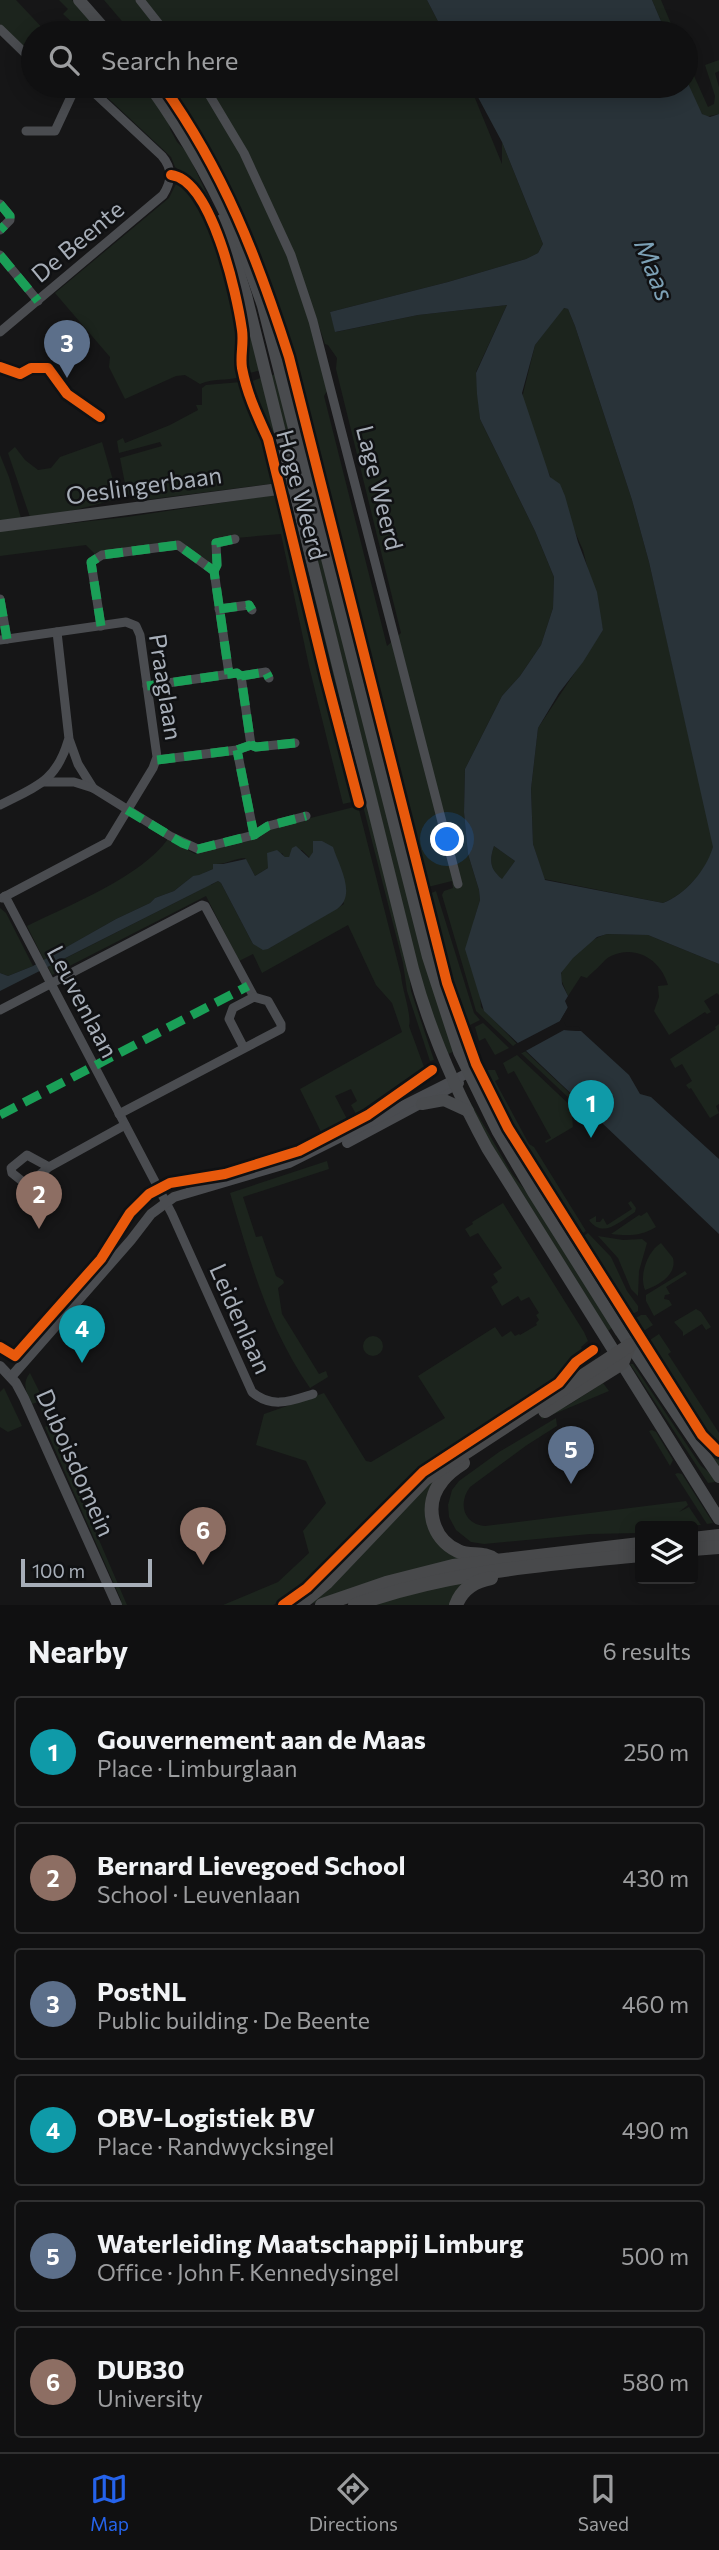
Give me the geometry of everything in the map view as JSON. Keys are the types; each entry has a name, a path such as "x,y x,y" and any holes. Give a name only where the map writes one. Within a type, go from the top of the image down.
{"main road":[{"path":"79,0 97,21"},
{"name":"Hoge Weerd","path":"158,98 185,138 231,222 263,306 428,957 468,1073 533,1192 629,1345 719,1478"},
{"name":"Hoge Weerd","path":"211,186 246,295 418,986 430,1025 468,1112 512,1188 719,1519"},
{"name":"Oeslingerbaan","path":"0,526 309,485"},
{"path":"422,1104 444,1101 468,1112"},
{"path":"499,1565 487,1555 463,1554 450,1548 439,1536 431,1510 439,1484 462,1464 619,1358 629,1345"},
{"path":"299,1605 327,1582 425,1479 619,1358"},
{"path":"698,1538 719,1536"},
{"path":"355,1605 499,1565 635,1545"},
{"path":"698,1549 719,1547"},
{"path":"322,1605 422,1573 635,1555"},
{"path":"456,1605 470,1585 495,1577 499,1565"}],"street":[{"path":"140,0 157,21"},
{"path":"0,29 21,49"},
{"path":"26,131 55,131 70,98"},
{"name":"De Beente","path":"0,332 163,195 168,187 170,167 162,156 100,98"},
{"name":"Lage Weerd","path":"211,98 244,153 291,255 313,321 458,884"},
{"path":"0,204 10,216 10,220 0,230"},
{"path":"0,255 38,301"},
{"path":"229,674 214,571 217,565 216,544 235,539"},
{"path":"101,626 91,562 102,555 178,545 214,571"},
{"path":"0,599 3,640"},
{"path":"219,609 249,605 252,610"},
{"name":"Praaglaan","path":"3,640 126,622 136,626 140,635 157,760 108,842 3,897"},
{"path":"57,632 69,739 78,764 93,788"},
{"path":"147,686 237,673 241,676 266,672 269,678"},
{"path":"241,676 251,745"},
{"path":"0,806 44,782 62,757 69,739"},
{"path":"157,760 237,750 251,745 256,747 295,743"},
{"path":"237,750 254,835"},
{"path":"44,782 74,782 93,788 182,843 198,849 254,835 268,826 306,816"},
{"name":"Leuvenlaan","path":"3,897 167,1205"},
{"path":"0,1010 48,979 202,905 205,906 254,997"},
{"path":"119,1114 281,1029 281,1024 268,1001 254,997 233,1008 229,1019 244,1048"},
{"path":"0,1366 13,1380 49,1341 62,1319 131,1240 167,1205 207,1189 335,1149 422,1104 468,1073"},
{"path":"289,1163 454,1083"},
{"path":"49,1167 125,1125"},
{"name":"Leidenlaan","path":"167,1205 253,1392 263,1401 271,1403 313,1394"},
{"name":"Duboisdomein","path":"13,1380 117,1605"}],"shaded area":[{"path":"0,0 16,0 36,21 21,21 21,46 0,24"},
{"path":"59,0 72,0 92,21 71,21 63,14 68,9"},
{"path":"104,0 427,0 438,21 122,21"},
{"path":"652,0 661,0 670,21 661,21"},
{"path":"719,60 719,71 715,73 719,87 719,114 705,117 693,98 698,98 698,85 708,107 714,104 715,96 705,65"},
{"path":"108,98 153,98 169,121 177,142 187,152 221,224 262,370 249,373 245,369 246,331 217,226 205,199 175,167 171,157"},
{"path":"178,98 475,98 502,164 502,142 543,244 538,253 526,259 330,312 336,332 418,315 507,305 476,372 480,419 535,531 554,577 553,608 541,645 520,676 502,696 465,769 464,812 468,854 480,900 474,920 481,1007 517,1044 513,1046 476,1011 442,895 444,891 453,888 452,881 428,887 294,358 257,251 209,150","holes":["316,317 325,344 337,358 336,369 401,633 387,646 324,396 329,388"]},
{"path":"182,181 203,208 215,234 239,327 240,377 200,384 185,375 176,376 125,399 109,367 110,357 55,293 169,198 177,182"},
{"path":"563,308 568,309 575,326 632,500 649,562 714,847 694,880 680,894 663,903 544,879 533,844 531,789 538,728 603,630 583,550 542,458 522,398 535,345"},
{"path":"289,371 445,984 474,1066 471,1067 439,986 284,373"},
{"path":"279,373 301,471 296,479 269,376"},
{"path":"264,377 284,474 280,480 271,443 250,395 252,381"},
{"path":"241,382 245,385 252,412 266,437 277,483 137,501 127,494 120,458 162,446 160,442 119,453 117,441 123,438 125,443 170,425 198,410 196,405 202,405 202,388 206,385"},
{"path":"102,442 117,494 114,500 63,513 30,517 8,453 15,447 25,460 38,470 51,468 60,457"},
{"path":"0,455 9,477 21,518 0,521"},
{"path":"301,492 305,495 455,1051 446,1055 426,1000"},
{"path":"273,495 280,497 356,801 343,804 309,666 281,534 212,540 211,563 180,542 96,555 86,545 0,556 0,531 127,517"},
{"path":"285,499 294,514 409,972 411,991 434,1060 430,1061 407,991 403,963"},
{"path":"358,806 401,975 409,1026 424,1067 356,1114 351,1105 357,1101 351,1089 335,1096 347,1119 321,1132 300,1089 402,1032 392,1003 376,985 348,925 262,973 253,954 239,961 206,896 52,975 48,967 204,888 193,876 174,891 155,898 44,960 27,926 123,878 156,853 168,839 195,854 259,837 271,828","holes":["313,841 322,841 344,904 268,949 253,944 221,883 218,881 211,885 204,873 213,869 214,864 245,858 255,876 268,868 268,864 282,853 285,858 292,852 302,850 310,858"]},
{"path":"494,846 515,861 502,880 492,864"},
{"path":"436,891 474,1013 480,1020 470,1025 476,1044 471,1046 450,984 427,895"},
{"path":"0,908 6,913 33,966 8,976 0,973"},
{"path":"607,934 648,935 719,964 719,995 717,993 704,1001 711,1012 705,1012 669,1035 654,1011 659,997 658,986 668,985 665,976 653,962 638,953 620,953 606,959 587,978 581,976 568,996 560,977 563,970 579,951 593,940"},
{"path":"483,1023 509,1048 495,1055 485,1038 479,1041 475,1027"},
{"path":"719,1024 719,1104 716,1106 719,1113 710,1118 691,1088 686,1085 692,1081 682,1064 675,1068 670,1059 716,1029"},
{"path":"525,1051 595,1117 587,1115 521,1053"},
{"path":"517,1055 575,1110 572,1115 573,1127 546,1143 545,1141 551,1138 514,1071 508,1074 503,1063"},
{"path":"495,1070 499,1079 495,1081 529,1144 534,1147 586,1231 580,1235 512,1127 484,1071"},
{"path":"477,1074 514,1142 635,1334 629,1334 612,1311 587,1263 571,1244 508,1145 475,1075"},
{"path":"464,1091 512,1174 529,1195 613,1327 608,1331 486,1138"},
{"path":"327,1161 329,1169 243,1197 256,1237 262,1236 276,1276 284,1283 278,1288 282,1314 319,1374 326,1371 328,1377 310,1388 271,1317 230,1193"},
{"path":"631,1201 636,1208 635,1212 611,1227 600,1228 589,1220 596,1216 596,1222 603,1218 607,1225 632,1209 628,1203"},
{"path":"503,1203 584,1332 588,1341 581,1347 584,1353 573,1361 560,1380 419,1472 290,1598 273,1605 223,1605 278,1582 309,1553 303,1531 326,1503 306,1461 256,1445 264,1414 324,1393 366,1461 371,1462 445,1418 418,1376 495,1327 502,1337 511,1331 515,1336 520,1335 537,1325 539,1320 536,1315 539,1313 529,1297 521,1301 518,1296 502,1306 491,1287 498,1282 493,1274 502,1268 478,1233 470,1237 465,1229"},
{"path":"647,1212 656,1227 635,1235 611,1234 639,1215"},
{"path":"588,1233 611,1257 627,1291 638,1306 638,1311 631,1315 582,1237"},
{"path":"598,1236 623,1240 642,1239 647,1243 639,1271 638,1296 631,1289 618,1258"},
{"path":"661,1243 673,1258 674,1264 670,1274 645,1290 643,1278 646,1264"},
{"path":"685,1271 687,1274 666,1287 670,1294 665,1295 664,1299 669,1300 672,1305 654,1316 646,1301 646,1295"},
{"path":"696,1309 711,1327 706,1330 702,1324 683,1336 683,1332 674,1322"},
{"path":"646,1315 653,1325 642,1332 634,1319"},
{"path":"659,1334 671,1352 668,1354 719,1433 719,1445 708,1436 649,1343"},
{"path":"373,1336 380,1339 383,1346 380,1353 373,1356 366,1353 363,1346 366,1339"},
{"path":"641,1343 705,1444 719,1455 719,1470 636,1346"},
{"path":"630,1364 633,1364 701,1466 711,1474 715,1482 708,1483"},
{"path":"30,1373 54,1421 56,1440 127,1605 121,1605 45,1427 48,1425 38,1402 32,1404 28,1396 25,1385"},
{"path":"603,1383 609,1391 542,1419 541,1417 567,1406"},
{"path":"4,1388 22,1426 8,1432 0,1427 0,1392"},
{"path":"556,1418 557,1426 470,1487 464,1500 465,1512 467,1517 478,1524 485,1526 686,1501 688,1505 679,1512 689,1507 701,1525 698,1525 698,1521 635,1521 635,1533 590,1534 484,1544 471,1542 456,1530 449,1517 448,1505 452,1490 459,1481 499,1452"},
{"path":"649,1431 656,1432 673,1460 670,1466"},
{"path":"447,1468 428,1513 464,1559 353,1589 311,1604 410,1499"},
{"path":"675,1474 682,1474 713,1523 707,1524"},
{"path":"471,1579 451,1605 369,1605"}],"water":[{"path":"427,0 652,0 661,21 438,21"},
{"name":"Maas","path":"478,98 695,98 702,114 710,117 719,114 719,964 648,935 607,934 597,937 573,958 561,973 562,984 568,996 565,1001 568,1008 560,1021 564,1030 581,1031 629,1075 640,1094 651,1097 719,1159 719,1234 484,1011 465,949 480,900 468,854 464,812 465,769 502,696 520,676 541,645 553,608 554,577 535,531 480,419 476,373 507,305 418,315 335,332 330,312 448,282 538,253 543,244 502,142","holes":["564,308 568,309 632,500 649,562 713,847 694,880 680,894 663,903 545,880 533,844 531,789 538,728 603,630 597,592 578,542 565,496 560,484 550,477 522,393 535,345","494,846 515,861 502,879 492,864"]},
{"path":"313,841 322,841 333,847 345,880 346,896 337,909 268,949 263,950 253,944 218,881 0,991 0,973 8,976 33,966 155,898 174,891 193,876 213,869 213,864 246,859 255,876 268,868 267,853 277,850 289,857 292,848 296,846 309,858 313,852"}],"pier":[{"path":"568,1007 571,1011 564,1022 566,1026 579,1027 581,1031 564,1030 522,1053 514,1045 560,1021"}],"marked path":[{"path":"0,204 10,216 10,220 0,230"},
{"path":"0,255 38,301"},
{"path":"214,571 217,565 216,543 235,539"},
{"path":"101,626 91,562 102,555 178,545 214,571 229,674"},
{"path":"0,599 7,639"},
{"path":"219,609 249,605 252,610"},
{"path":"241,676 266,672 269,678"},
{"path":"147,686 237,673 241,676 251,745 237,750 157,760"},
{"path":"251,745 256,747 295,743"},
{"path":"127,810 182,843 198,849 254,835 237,750"},
{"path":"254,835 268,826 306,816"},
{"path":"0,1115 248,986"}],"cycle path":[{"path":"171,98 204,151 237,216 289,357 447,983 476,1064 508,1128 702,1435 719,1452"},
{"path":"171,175 186,182 199,196 220,241 228,267 242,330 244,378 268,439 359,803"},
{"path":"0,367 20,374 31,368 48,368 67,394 100,417"},
{"path":"0,1347 15,1356 101,1259 130,1213 149,1194 170,1183 225,1174 299,1151 368,1115 432,1070"},
{"path":"283,1605 307,1588 423,1472 559,1383 576,1362 593,1350"}],"place":[{"name":"PostNL","path":"67,378"},
{"name":"Gouvernement aan de Maas","path":"591,1138"},
{"name":"Bernard Lievegoed School","path":"39,1229"},
{"name":"OBV-Logistiek BV","path":"82,1363"},
{"name":"Waterleiding Maatschappij Limburg","path":"571,1484"},
{"name":"DUB30","path":"203,1565"}]}
